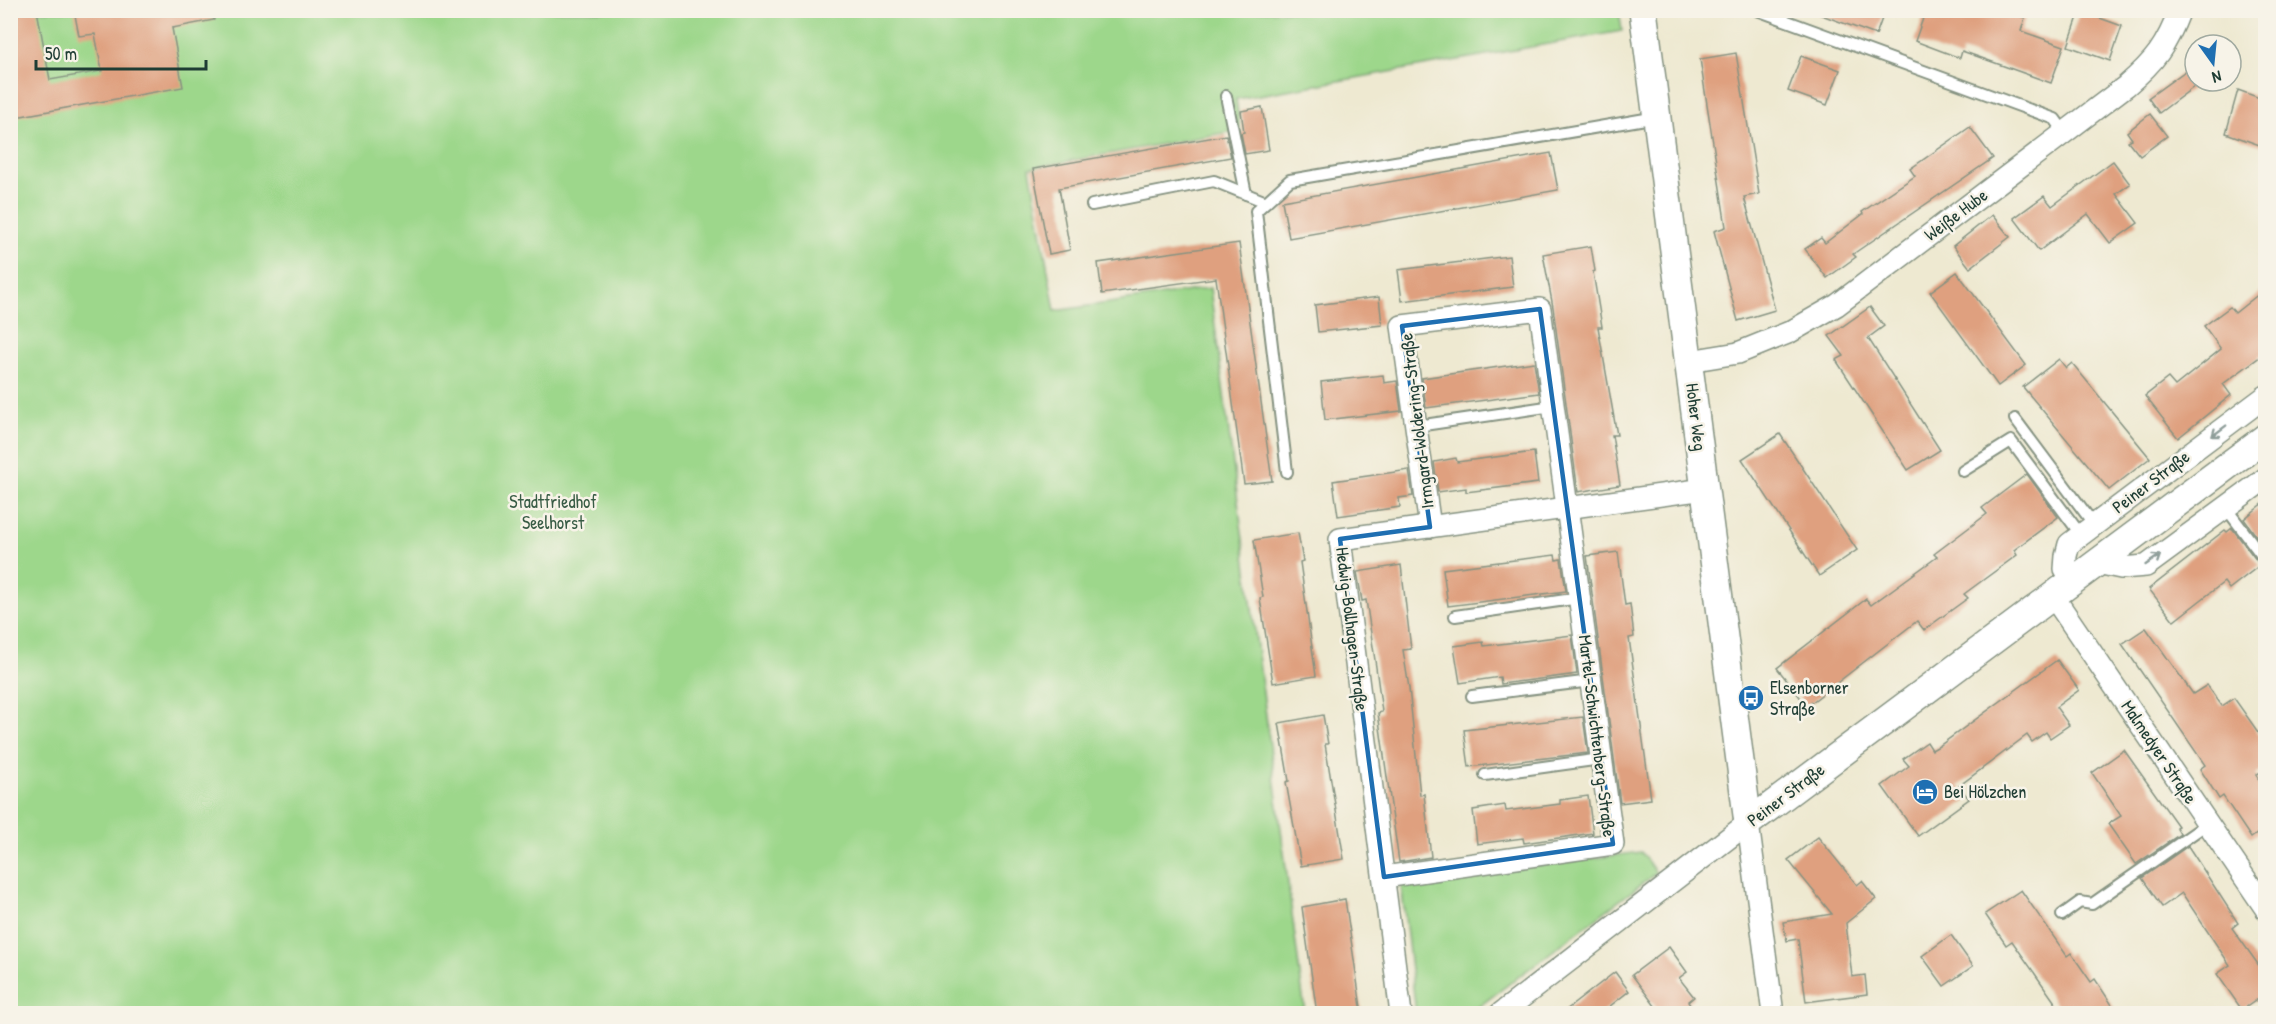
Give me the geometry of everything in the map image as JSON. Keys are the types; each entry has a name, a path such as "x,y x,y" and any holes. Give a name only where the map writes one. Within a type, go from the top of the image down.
{"street":[{"name":"Hoher Weg","path":"1643,10 1748,823"},
{"name":"Weiße Hube","path":"1689,361 1738,353 1790,332 1837,305 2065,133 2153,63 2172,32 2180,10"},
{"name":"Irmgard-Woldering-Straße","path":"1430,527 1402,326 1540,309 1567,507"},
{"name":"Peiner Straße","path":"2064,588 2069,544 2265,396"},
{"name":"Peiner Straße","path":"1500,1014 1748,823 2265,437"},
{"path":"2097,563 2121,568 2146,566 2265,478"},
{"name":"Hedwig-Bollhagen-Straße","path":"1401,1014 1340,539 1706,489"},
{"name":"Martel-Schwichtenberg-Straße","path":"1384,877 1613,844 1567,507"},
{"name":"Malmedyer Straße","path":"2064,588 2207,824 2265,909"},
{"path":"1748,823 1773,1014"}],"lane":[{"path":"1757,10 2055,119 2065,133"},
{"path":"1226,96 1246,194"},
{"path":"1287,472 1256,211 1290,180 1657,117"},
{"path":"1092,205 1214,182 1266,202"},
{"path":"1417,426 1553,406"},
{"path":"2014,419 2088,530"},
{"path":"1963,471 2011,441 2088,530"},
{"path":"2226,508 2265,561"},
{"path":"1455,616 1580,598"},
{"path":"1472,696 1591,681"},
{"path":"1485,775 1601,759"},
{"path":"2062,915 2080,902 2092,904 2207,824"}],"highlighted area":[{"path":"1540,309 1613,844 1384,877 1340,539 1430,527 1402,326"}],"green space":[{"name":"Stadtfriedhof Seelhorst","path":"10,11 1619,11 1622,31 1236,99 1240,130 1030,168 1055,311 1210,288 1305,1013 11,1013"},
{"path":"1641,852 1656,873 1469,1014 1416,1013 1401,883"}],"building":[{"path":"10,10 37,10 50,80 102,71 95,34 79,36 74,10 213,10 214,20 172,28 183,87 10,118"},
{"path":"1816,10 1885,10 1876,35 1816,13"},
{"path":"1926,10 2004,10 2025,18 2021,31 2064,46 2051,83 1962,51 1960,58 1915,41"},
{"path":"2080,11 2122,26 2110,61 2068,46"},
{"path":"1736,53 1759,194 1744,197 1775,310 1738,321 1714,231 1726,227 1700,59"},
{"path":"1801,56 1840,70 1827,105 1788,91"},
{"path":"2183,73 2183,93 2186,93 2159,113 2148,98"},
{"path":"2243,92 2265,100 2265,147 2226,133 2237,93"},
{"path":"1262,107 1269,150 1245,154 1241,133 1244,132 1241,111"},
{"path":"2150,114 2167,136 2140,156 2128,141 2132,139 2127,132"},
{"path":"1970,127 1993,158 1853,254 1856,257 1827,278 1805,249 1821,238 1825,243 1863,214 1862,212 1915,176 1910,169"},
{"path":"1226,135 1231,157 1059,188 1070,250 1049,254 1033,169"},
{"path":"1551,153 1558,190 1289,238 1282,201"},
{"path":"2113,161 2130,184 2116,194 2138,223 2110,243 2088,214 2039,251 2014,218 2044,196 2052,206"},
{"path":"1992,215 2010,237 1970,268 1953,246"},
{"path":"1239,243 1272,481 1244,484 1216,278 1102,294 1098,263"},
{"path":"1591,246 1602,327 1598,327 1617,435 1612,435 1620,485 1578,492 1553,307 1543,254"},
{"path":"1509,256 1513,287 1402,301 1398,270"},
{"path":"1957,272 2026,365 1998,386 1930,292"},
{"path":"2265,289 2265,353 2223,384 2231,395 2178,438 2145,396 2168,378 2175,386 2221,349 2204,326 2230,307 2235,313"},
{"path":"1379,297 1382,325 1318,332 1315,305"},
{"path":"1870,307 1884,326 1868,338 1940,450 1908,470 1836,360 1844,356 1829,336"},
{"path":"2059,359 2066,368 2072,363 2150,458 2109,490 2023,387"},
{"path":"1534,362 1539,393 1426,408 1422,378"},
{"path":"1383,375 1384,383 1397,381 1401,411 1325,420 1321,382"},
{"path":"1780,434 1857,550 1819,576 1742,459"},
{"path":"1534,452 1538,483 1466,492 1466,488 1438,492 1434,462 1456,458 1457,462"},
{"path":"1409,470 1413,496 1399,498 1400,507 1338,516 1333,481"},
{"path":"2027,474 2058,517 2014,550 2017,555 1964,594 1968,598 1924,630 1917,621 1807,706 1777,668 1866,599 1871,605 1937,557 1934,554 1987,514 1982,508"},
{"path":"2265,502 2265,548 2244,519"},
{"path":"2232,528 2260,565 2229,589 2224,582 2174,621 2149,589 2225,530 2227,532"},
{"path":"1298,533 1316,676 1273,683 1254,540"},
{"path":"1618,552 1625,605 1630,604 1634,637 1629,638 1651,799 1620,803 1587,556"},
{"path":"1555,555 1556,560 1561,559 1566,591 1448,606 1443,569"},
{"path":"1401,565 1411,649 1403,650 1420,795 1424,794 1431,857 1399,862 1378,713 1382,712 1376,667 1366,600 1362,601 1357,572"},
{"path":"2146,628 2193,694 2207,685 2222,706 2234,698 2265,742 2265,769 2256,775 2265,789 2265,828 2251,838 2223,796 2219,799 2200,769 2205,765 2122,644"},
{"path":"1572,635 1577,674 1501,684 1500,677 1460,683 1454,646 1483,642 1484,646"},
{"path":"2057,660 2079,690 2056,707 2069,725 2050,738 2046,732 2032,742 2027,735 1959,786 1969,799 1918,836 1882,786 1909,766 1903,759 1927,742 1932,750 1939,746"},
{"path":"1323,715 1328,744 1325,744 1344,859 1301,866 1286,782 1289,781 1279,723"},
{"path":"1583,717 1588,753 1469,767 1464,730"},
{"path":"2124,750 2178,826 2176,827 2180,834 2136,864 2108,824 2121,816 2092,773"},
{"path":"1588,796 1593,833 1524,843 1523,838 1477,844 1473,810 1505,805 1506,811 1560,804 1560,800"},
{"path":"1818,837 1857,885 1862,881 1876,899 1846,923 1852,977 1865,975 1867,994 1806,1002 1798,939 1787,941 1783,922 1832,914 1788,860"},
{"path":"2188,846 2238,923 2232,928 2265,974 2265,994 2242,1010 2217,974 2230,965 2182,893 2162,907 2142,878"},
{"path":"2021,890 2067,956 2071,953 2091,982 2095,979 2118,1014 2063,1014 2012,941 2006,945 1985,914"},
{"path":"1345,899 1362,1014 1317,1014 1302,907"},
{"path":"1951,935 1973,966 1944,986 1922,956"},
{"path":"1669,947 1687,972 1679,978 1694,997 1688,1002 1696,1014 1661,1014 1632,975"},
{"path":"1615,972 1629,991 1600,1014 1561,1014"}],"place":[{"name":"Elsenborner Straße","path":"1751,698"},
{"name":"Bei Hölzchen","path":"1925,792"}]}
